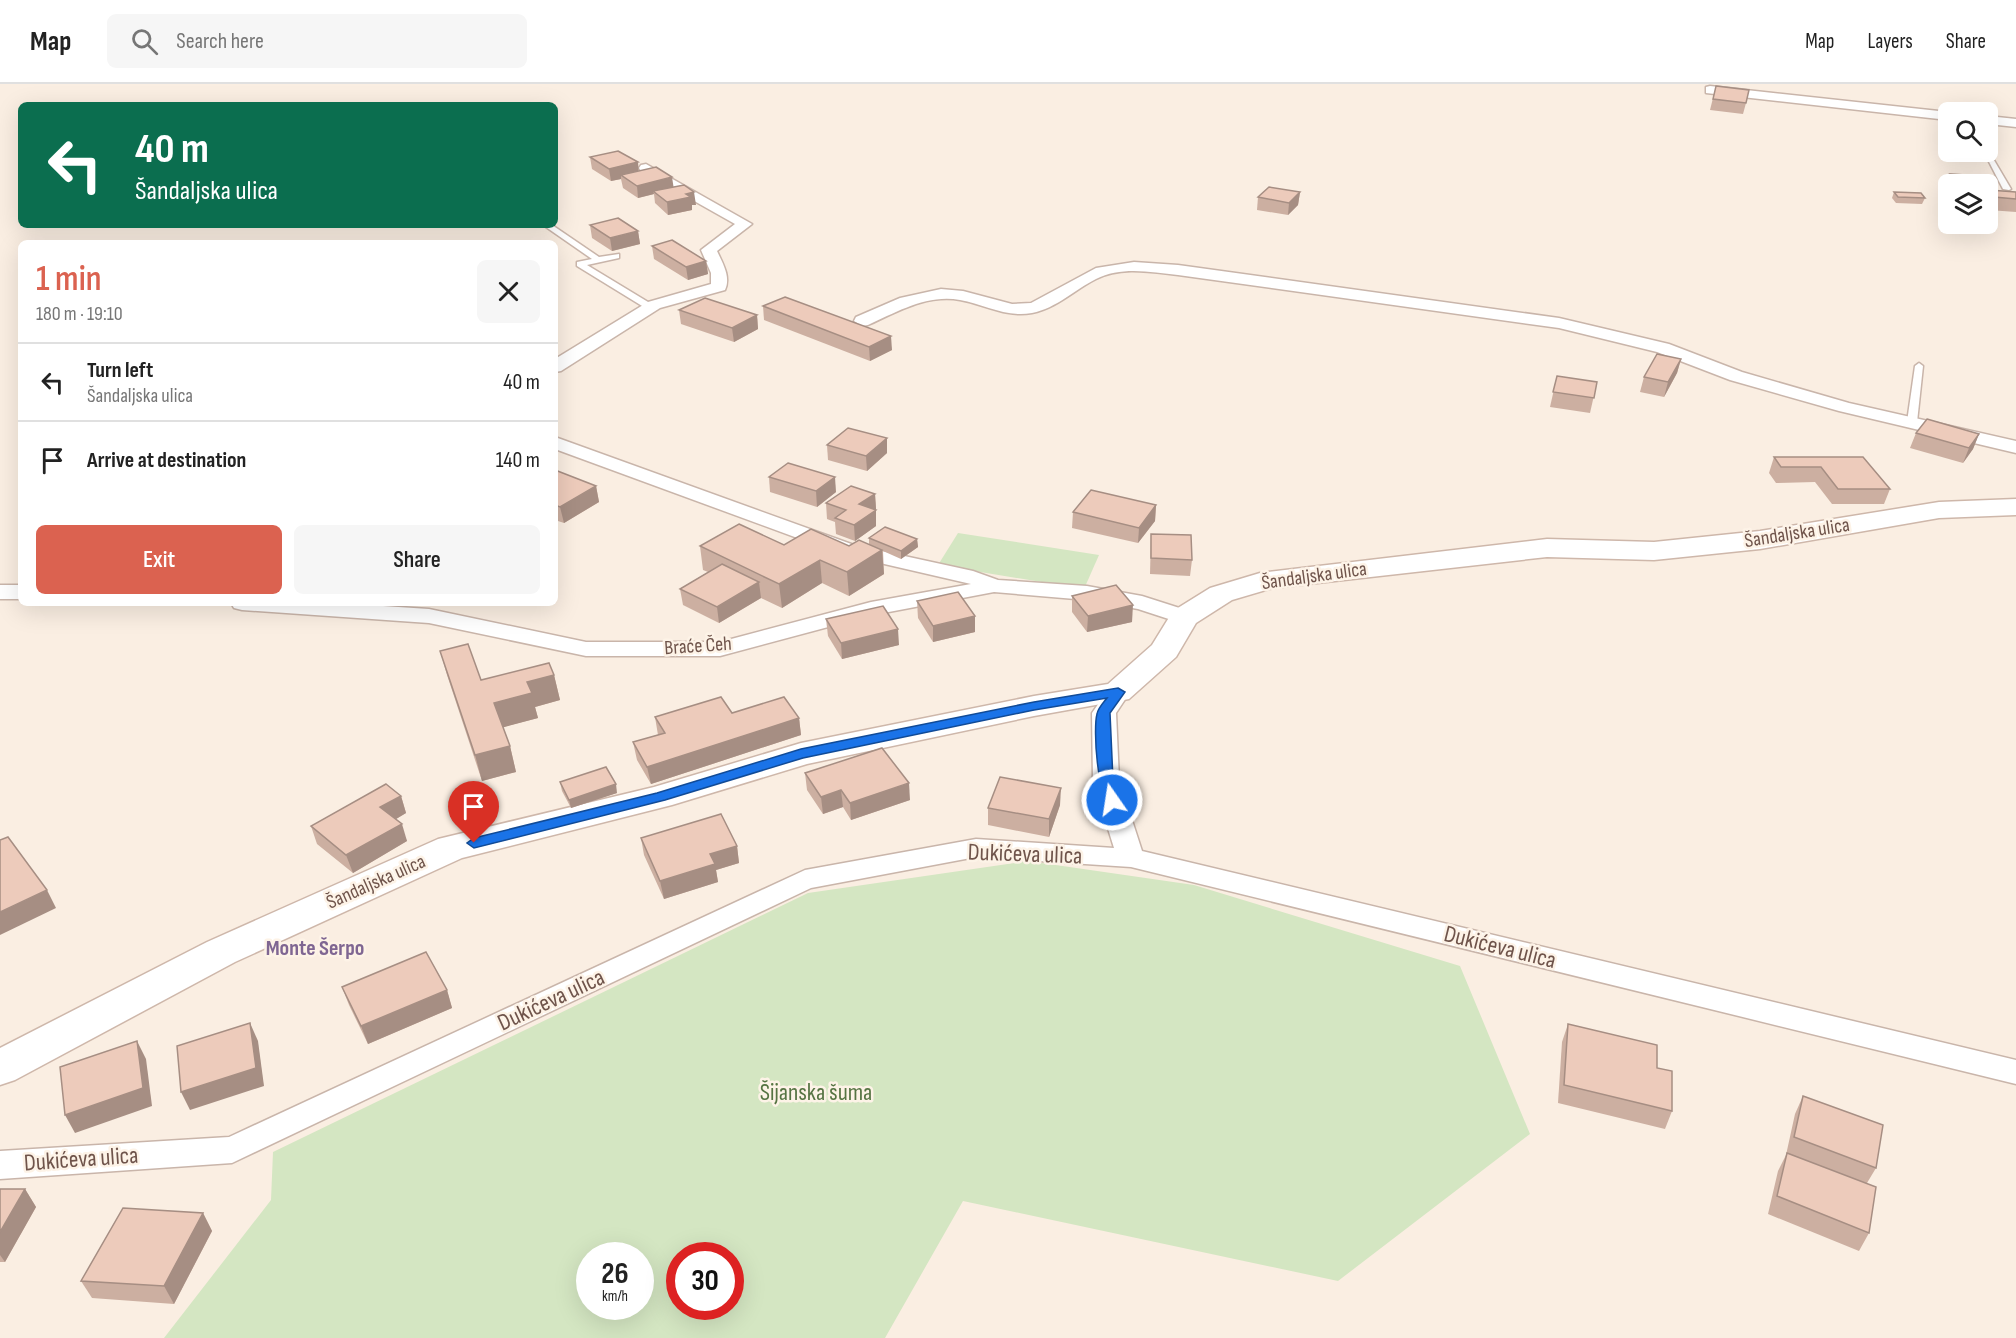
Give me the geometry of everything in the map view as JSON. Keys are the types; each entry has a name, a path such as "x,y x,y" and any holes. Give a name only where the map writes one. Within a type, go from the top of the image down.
{"street":[{"path":"1710,90 1938,115"},
{"path":"1998,121 2016,123"},
{"path":"558,365 650,307 719,287 719,273 709,250 745,224 646,168"},
{"path":"862,321 919,297 936,293 956,294 1006,308 1031,309 1052,302 1094,274 1121,267 1178,270 1369,295 1570,326 1663,348 1736,376 2016,447"},
{"path":"558,444 848,550 973,577 994,586"},
{"name":"Šandaljska ulica","path":"0,1068 221,952 451,848 660,797 801,754 1034,706 1118,692 1165,650 1184,617 1221,594 1270,579 1547,548 1654,550 1689,547 1760,540 1939,510 2016,507"},
{"name":"Braće Čeh","path":"285,606 429,616 586,649 720,649 871,609 994,586 1087,593 1142,603 1184,617"},
{"path":"0,592 18,592"},
{"path":"1118,692 1104,713 1106,780 1131,858"},
{"name":"Dukićeva ulica","path":"0,1165 232,1150 806,880 976,848 1131,858 2016,1072"}],"lane":[{"path":"1992,162 2007,189"},
{"path":"551,228 598,260"},
{"path":"616,256 580,264 650,307"},
{"path":"1912,422 1919,366"}],"green space":[{"path":"958,533 1099,555 1084,589 938,565"},
{"name":"Šijanska šuma","path":"1028,861 1194,885 1460,966 1530,1134 1338,1281 963,1201 885,1338 164,1338 271,1200 273,1152 808,893"}],"building":[{"path":"1716,86 1749,90 1746,103 1713,99"},
{"path":"618,151 638,162 609,169 590,157"},
{"path":"656,167 672,177 637,186 621,175"},
{"path":"684,185 694,192 686,194 691,197 667,202 653,191"},
{"path":"1269,187 1300,192 1289,203 1258,197"},
{"path":"1998,191 2016,192 2016,199 1998,197"},
{"path":"1894,192 1921,193 1925,198 1898,197"},
{"path":"618,218 638,231 610,238 590,225"},
{"path":"672,240 706,261 686,267 652,246"},
{"path":"785,297 891,336 869,347 763,306"},
{"path":"705,298 757,315 732,328 679,310"},
{"path":"1657,354 1681,359 1668,382 1644,377"},
{"path":"1557,376 1597,382 1594,398 1553,392"},
{"path":"1927,419 1979,434 1969,448 1916,433"},
{"path":"848,428 887,438 866,456 827,445"},
{"path":"1774,457 1863,457 1890,489 1838,489 1821,467 1781,467"},
{"path":"788,463 835,477 816,491 769,477"},
{"path":"558,471 596,486 558,506"},
{"path":"851,486 875,494 859,504 876,510 854,525 835,518 846,510 826,503"},
{"path":"1091,490 1156,505 1139,528 1073,512"},
{"path":"739,524 784,545 811,529 849,546 859,540 882,550 847,572 820,560 779,584 700,546"},
{"path":"885,527 917,539 901,551 869,538"},
{"path":"1151,534 1191,535 1192,560 1151,558"},
{"path":"722,564 759,582 717,607 680,589"},
{"path":"1116,585 1133,605 1088,616 1072,596"},
{"path":"958,592 975,616 933,626 917,601"},
{"path":"883,606 898,629 841,643 826,619"},
{"path":"468,644 481,680 549,663 554,675 527,682 532,693 494,703 510,746 475,755 440,651"},
{"path":"721,697 732,713 784,697 799,718 647,767 633,742 665,733 655,717"},
{"path":"882,748 909,783 850,803 841,790 821,797 805,773"},
{"path":"606,767 616,784 569,800 560,782"},
{"path":"1000,777 1061,788 1049,819 988,808"},
{"path":"386,784 401,796 380,807 402,824 346,855 311,826"},
{"path":"721,814 737,846 710,854 715,864 660,881 641,838"},
{"path":"8,837 47,890 0,912 0,840"},
{"path":"426,952 447,990 361,1026 342,987"},
{"path":"250,1023 256,1068 181,1092 177,1046"},
{"path":"1568,1024 1657,1045 1657,1068 1672,1071 1672,1111 1564,1085"},
{"path":"137,1041 143,1088 65,1115 60,1067"},
{"path":"1803,1096 1883,1125 1876,1168 1794,1137"},
{"path":"1787,1153 1876,1187 1869,1233 1777,1196"},
{"path":"0,1189 25,1189 0,1232"},
{"path":"123,1208 203,1213 164,1286 81,1281"}],"district":[{"name":"Monte Šerpo","path":"315,948"}],"route":[{"path":"474,843 660,797 801,754 1034,706 1118,692 1104,713 1106,780 1112,800"}]}
